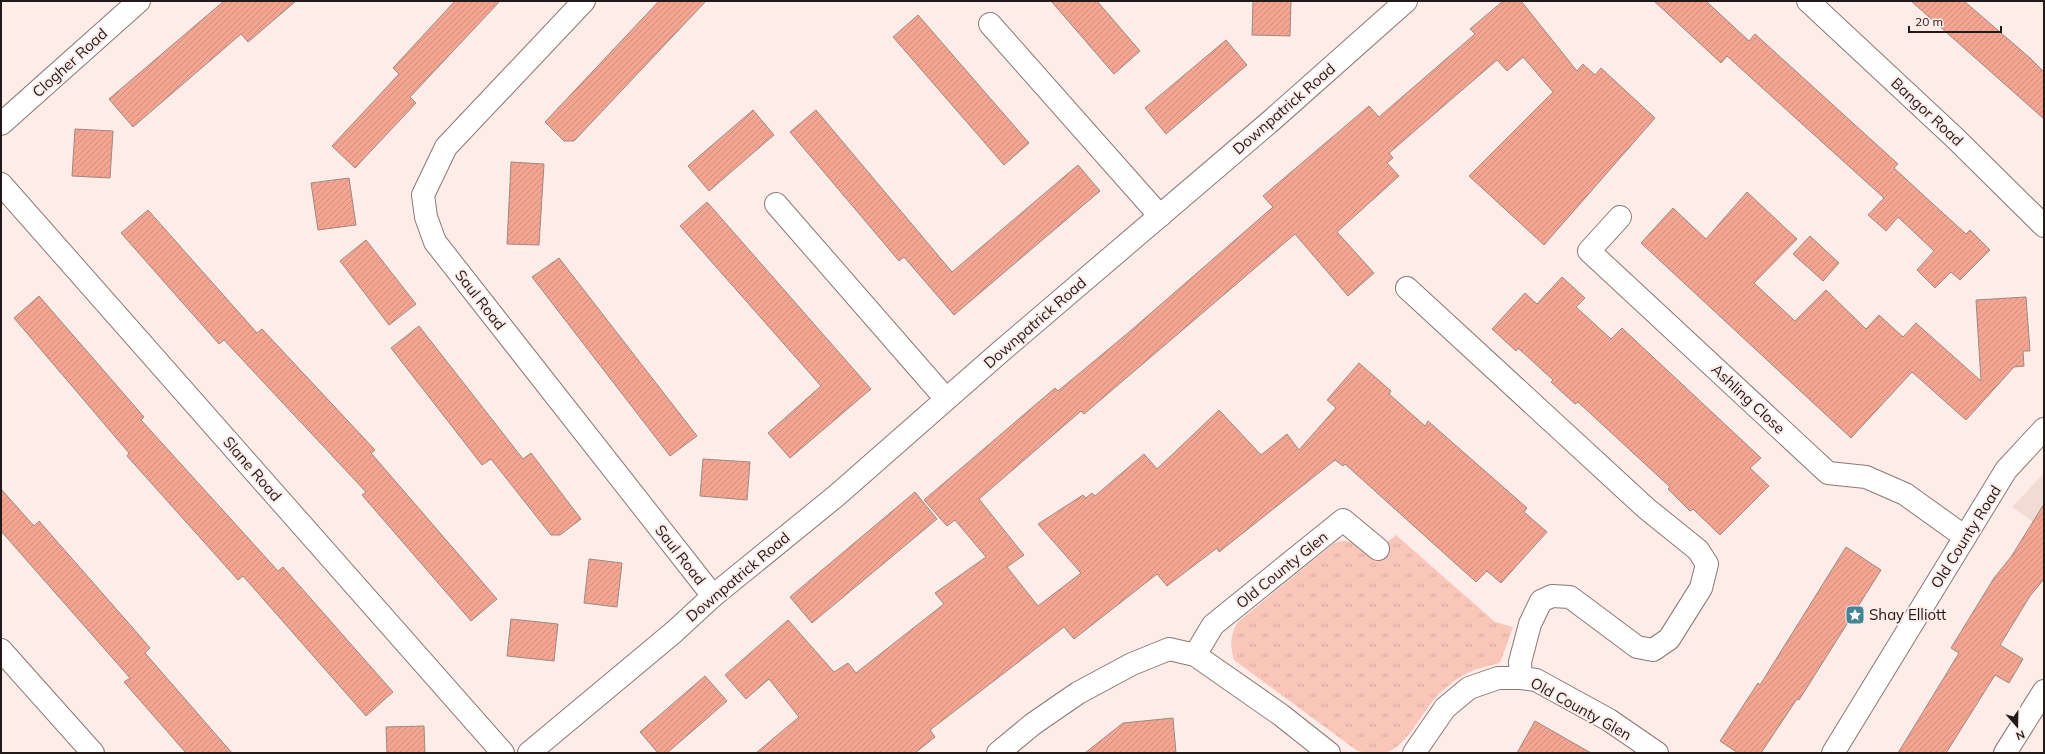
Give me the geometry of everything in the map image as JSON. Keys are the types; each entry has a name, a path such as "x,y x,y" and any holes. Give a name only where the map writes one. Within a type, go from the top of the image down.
{"street":[{"name":"Clogher Road","path":"1,124 139,1"},
{"name":"Saul Road","path":"584,1 446,147 423,195 426,217 435,242 713,596"},
{"name":"Bangor Road","path":"1808,1 1955,138 2044,226"},
{"name":"Downpatrick Road","path":"529,753 674,632 713,596 836,496 946,399 1272,120 1394,5"},
{"path":"990,24 1160,216"},
{"name":"Slane Road","path":"1,184 503,753"},
{"path":"776,204 946,399"},
{"name":"Ashling Close","path":"1620,217 1589,251 1828,473 1866,477 1905,494 1965,537"},
{"path":"1407,288 1647,509 1698,550 1707,564 1702,588 1669,639 1654,650 1637,647 1570,598 1552,596 1541,601 1528,632 1520,662 1521,678"},
{"name":"Old County Road","path":"1833,753 2006,470 2044,429"},
{"name":"Old County Glen","path":"1195,655 1213,625 1343,520 1378,549"},
{"path":"998,753 1033,724 1078,693 1132,664 1169,649 1195,655 1281,715 1329,753"},
{"path":"1,650 93,753"},
{"name":"Old County Glen","path":"1414,753 1445,708 1469,688 1498,678 1521,678 1536,680 1609,720 1657,753"},
{"path":"2005,753 2044,691"}],"shaded area":[{"path":"2044,473 2044,533 2032,521 2012,507"}],"green space":[{"path":"1396,535 1495,622 1513,627 1500,663 1469,672 1457,679 1434,699 1402,742 1390,751 1369,753 1356,750 1234,660 1232,650 1233,631 1238,622 1333,544 1344,541 1353,543 1369,557"}],"building":[{"path":"224,1 296,1 248,42 241,34 133,127 109,99"},
{"path":"455,1 500,1 410,97 416,103 355,168 332,146 399,74 393,68"},
{"path":"659,1 706,1 574,141 564,141 545,122"},
{"path":"1051,1 1097,1 1140,51 1114,74"},
{"path":"1253,1 1291,1 1290,36 1252,35"},
{"path":"1503,1 1521,1 1577,71 1583,64 1595,75 1601,68 1655,118 1544,245 1469,176 1553,92 1523,57 1507,71 1497,60 1389,153 1393,158 1387,163 1399,176 1337,232 1374,273 1348,296 1295,234 1084,414 1081,411 979,499 1024,555 1007,567 1038,606 1081,573 1038,524 1083,495 1086,498 1092,493 1095,496 1144,454 1157,469 1219,410 1261,455 1287,434 1299,450 1336,408 1327,400 1359,363 1391,391 1389,394 1425,426 1428,421 1527,508 1524,512 1547,532 1501,583 1487,571 1476,582 1345,464 1343,466 1335,460 1219,552 1217,548 1167,586 1157,574 1074,639 1064,627 930,730 935,737 915,753 756,753 799,717 769,679 746,699 725,675 788,620 834,672 848,663 856,673 944,604 935,593 986,557 955,520 947,526 924,500 1055,388 1058,391 1128,333 1273,207 1263,196 1369,106 1379,117 1475,34 1470,29"},
{"path":"1654,1 1706,1 1749,41 1755,34 1898,164 1894,168 1921,193 1966,234 1970,230 1990,250 1960,280 1951,272 1935,288 1917,270 1934,251 1898,217 1886,231 1868,215 1884,198 1727,56 1721,63"},
{"path":"1911,1 1964,1 2030,58 2044,72 2044,119"},
{"path":"918,15 1029,143 1004,165 893,37"},
{"path":"1226,40 1247,65 1166,134 1145,108"},
{"path":"753,110 774,135 709,191 688,166"},
{"path":"816,110 952,272 1078,165 1100,191 954,315 904,257 899,261 790,132"},
{"path":"75,129 113,131 110,178 72,176"},
{"path":"511,162 544,164 539,245 507,244"},
{"path":"349,178 356,225 318,230 311,183"},
{"path":"1747,192 1797,239 1754,283 1795,321 1826,290 1866,329 1879,315 1903,337 1916,323 1981,381 1976,300 2026,297 2030,351 2023,351 2024,366 2014,367 1966,420 1912,372 1851,438 1641,243 1673,208 1706,239"},
{"path":"707,202 871,389 790,458 768,433 821,386 680,226"},
{"path":"148,210 257,333 262,329 375,450 371,453 497,599 471,621 362,495 366,492 224,340 219,344 121,233"},
{"path":"1810,236 1839,263 1823,281 1793,254"},
{"path":"366,240 416,304 389,325 340,261"},
{"path":"559,258 697,436 670,456 532,277"},
{"path":"1562,277 1585,298 1576,307 1611,339 1622,328 1761,458 1750,468 1769,486 1720,535 1693,509 1690,511 1668,489 1670,487 1578,402 1575,404 1551,382 1553,380 1518,348 1516,351 1492,329 1525,293 1537,304"},
{"path":"39,296 144,417 141,420 278,571 283,567 393,692 366,716 243,576 238,580 127,456 129,453 14,318"},
{"path":"419,326 523,459 531,453 581,519 560,535 551,535 491,459 482,465 391,348"},
{"path":"703,459 750,462 747,500 700,496"},
{"path":"1,489 34,526 39,521 132,627 150,648 145,653 232,753 186,753 124,682 130,678 1,531"},
{"path":"915,492 937,519 812,623 790,597"},
{"path":"2044,504 2044,579 2030,596 2000,645 2023,659 2009,683 1995,675 1946,753 1898,753 1959,653 1951,648 1994,578 2011,557"},
{"path":"1846,547 1881,570 1799,700 1797,699 1761,753 1738,753 1720,741 1758,683 1760,685"},
{"path":"589,559 622,563 617,607 584,603"},
{"path":"511,619 558,624 554,661 507,656"},
{"path":"705,676 727,701 667,753 658,753 640,732"},
{"path":"1173,718 1176,753 1085,753 1123,723"},
{"path":"1535,721 1591,753 1517,753"},
{"path":"424,726 425,753 387,753 386,727"}],"place":[{"name":"Shay Elliott","path":"1855,615"}]}
